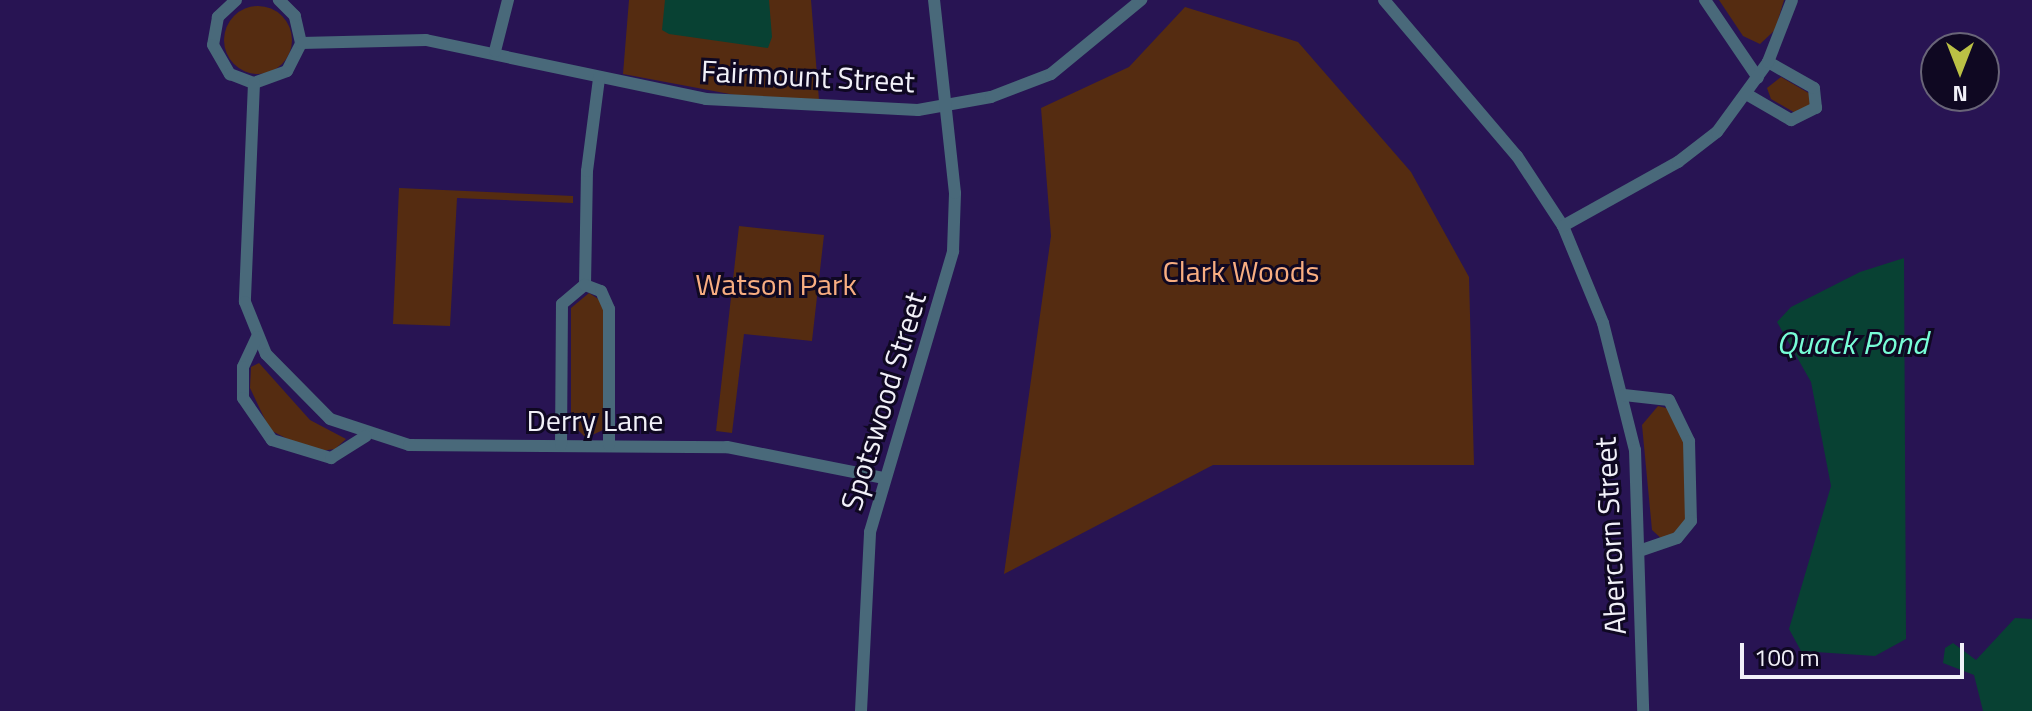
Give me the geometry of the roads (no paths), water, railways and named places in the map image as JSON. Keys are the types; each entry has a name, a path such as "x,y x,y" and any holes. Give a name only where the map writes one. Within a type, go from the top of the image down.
{"street":[{"path":"236,0 218,17 213,45 230,74 254,83 287,71 301,43 295,16 279,0"},
{"path":"495,51 508,0"},
{"name":"Spotswood Street","path":"861,711 866,568 883,478 953,251 946,107 934,0"},
{"name":"Fairmount Street","path":"301,43 414,39 495,51 599,78 746,104 946,107 1051,74 1141,0"},
{"name":"Abercorn Street","path":"1384,0 1493,122 1563,226 1624,395 1642,550 1643,711"},
{"path":"1705,0 1758,78"},
{"path":"1563,226 1678,162 1748,95 1768,62 1792,0"},
{"path":"1748,95 1791,120 1816,108 1807,82 1768,62"},
{"path":"561,445 562,304 585,285 587,171 599,78"},
{"path":"254,83 242,275 257,337 243,367 243,398 272,440 331,458 366,436"},
{"path":"585,285 601,291 609,309 609,445"},
{"name":"Derry Lane","path":"257,337 312,407 366,436 429,446 609,445 755,450 883,478"},
{"path":"1624,395 1669,400 1689,441 1691,521 1677,538 1642,550"}],"water":[{"path":"665,0 769,0 772,37 768,48 669,34 662,30"},
{"name":"Quack Pond","path":"1904,258 1906,639 1875,656 1801,651 1789,629 1831,486 1811,382 1777,322 1791,307 1860,272"},
{"path":"2015,618 2032,619 2032,711 1983,711 1974,675 1943,663 1945,648 1953,643 1976,660"}],"park label":[{"name":"Clark Woods","path":"1241,271"},
{"name":"Watson Park","path":"776,284"}]}
